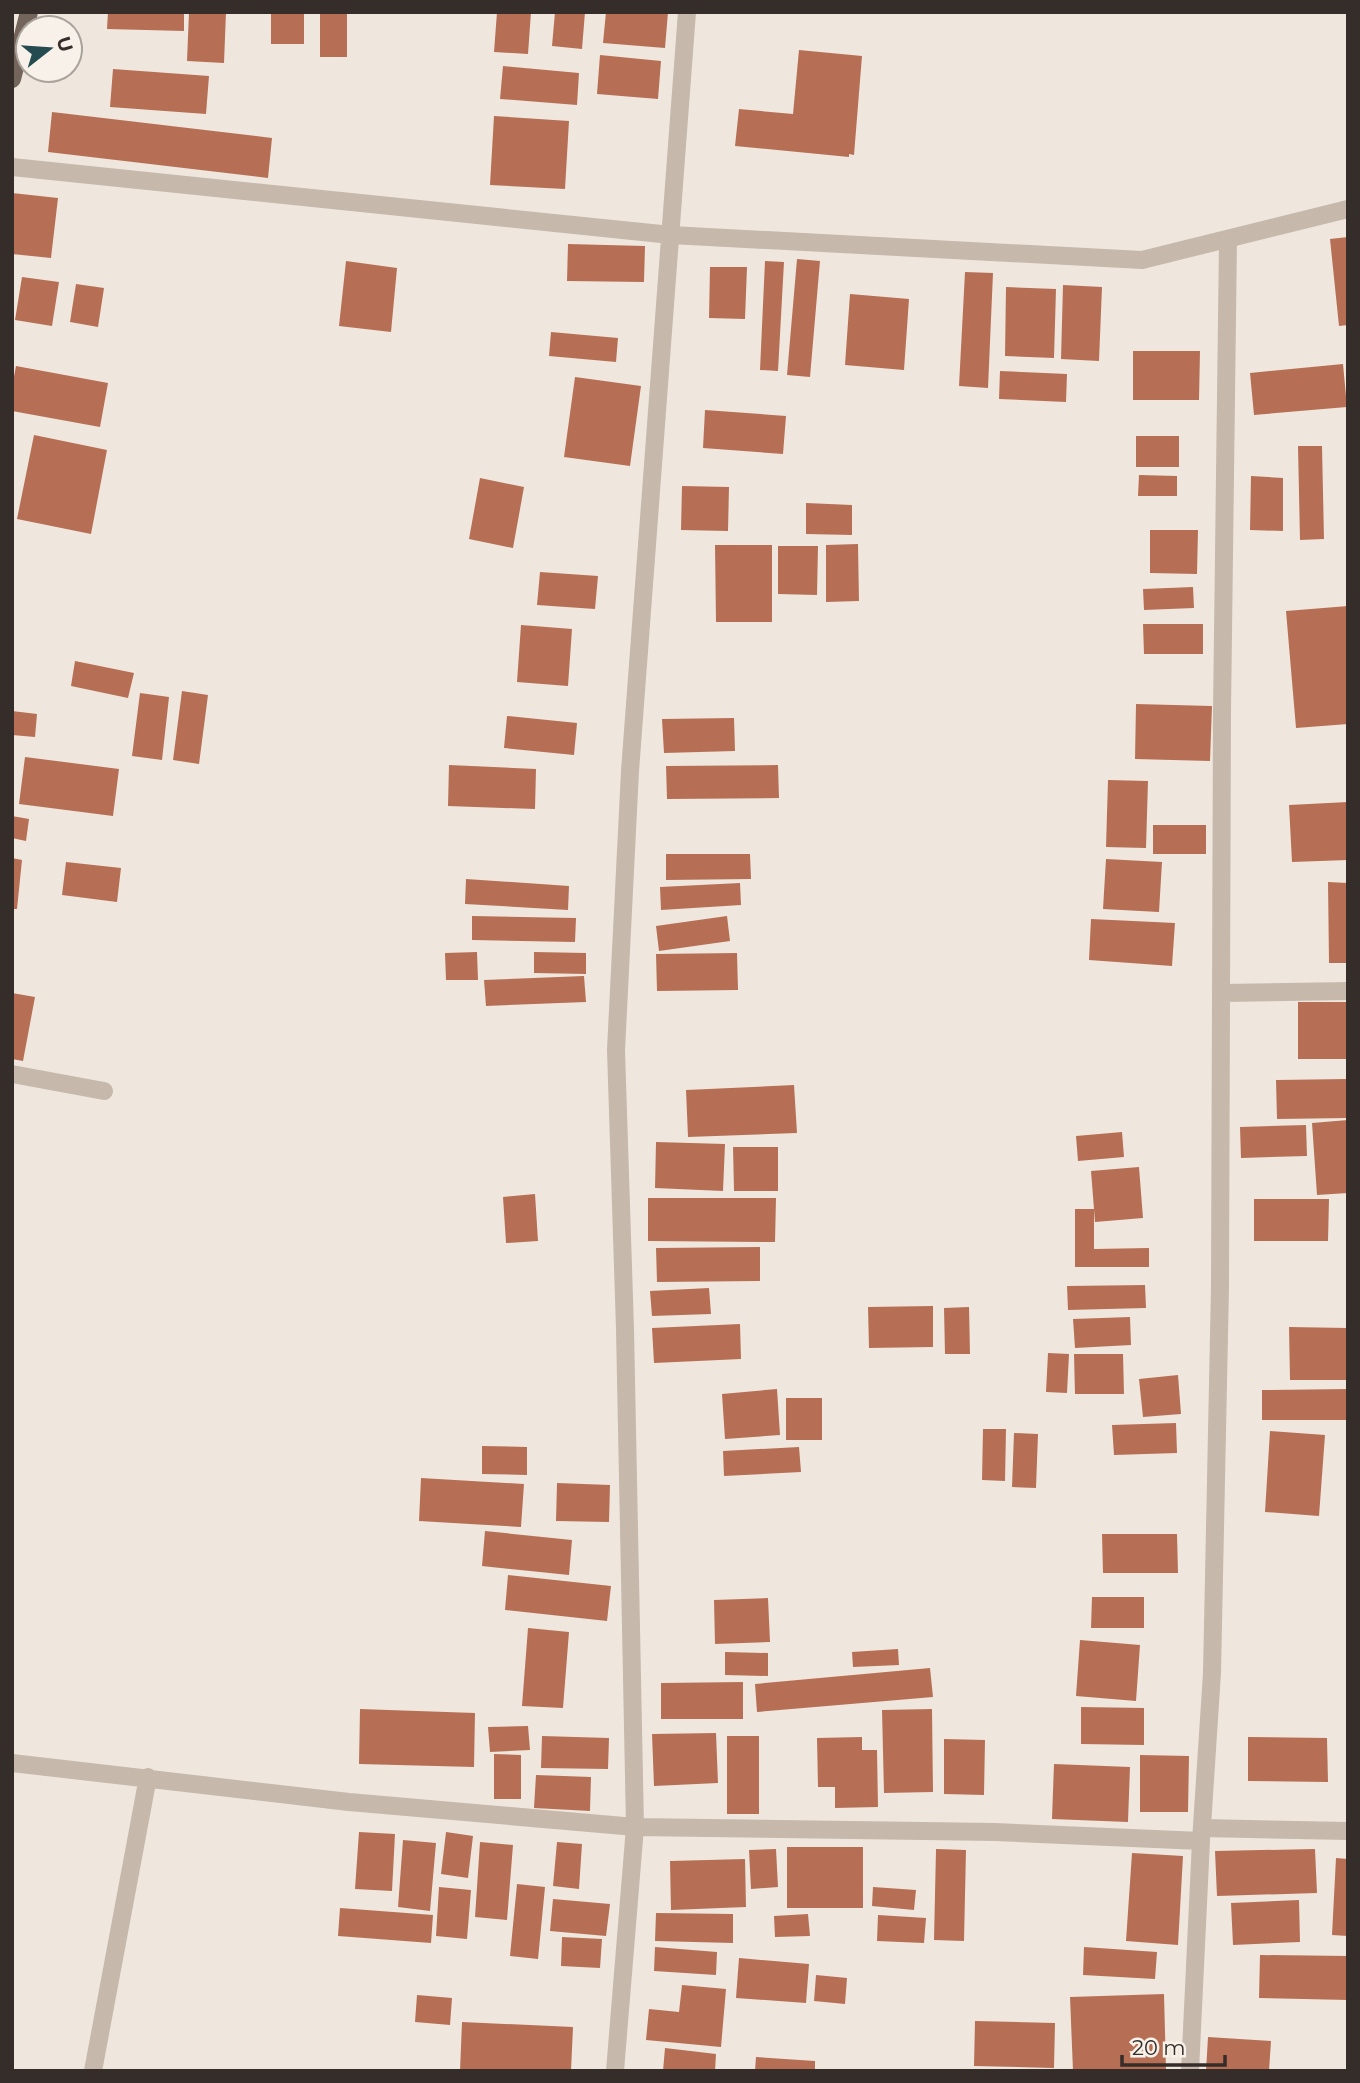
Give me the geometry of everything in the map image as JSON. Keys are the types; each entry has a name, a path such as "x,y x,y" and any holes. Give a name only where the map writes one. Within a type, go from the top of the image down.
{"main road":[{"path":"12,79 29,12"}],"street":[{"path":"615,2071 635,1827 616,1050 630,771 687,12"},
{"path":"12,167 671,235 1142,260 1348,209"},
{"path":"1191,2071 1201,1834 1212,1673 1220,1287 1222,685 1228,239"},
{"path":"1222,993 1348,991"},
{"path":"12,1074 104,1091"},
{"path":"12,1763 349,1802 635,1827 1201,1834 1348,1831"},
{"path":"93,2071 148,1777"}],"building":[{"path":"108,12 184,12 184,31 107,29"},
{"path":"189,12 226,12 224,63 187,61"},
{"path":"271,12 304,12 304,44 271,44"},
{"path":"320,12 347,12 347,57 320,57"},
{"path":"497,12 531,12 528,54 494,52"},
{"path":"555,12 585,12 582,49 552,46"},
{"path":"606,12 668,12 665,48 603,43"},
{"path":"799,50 862,56 854,155 849,154 849,157 735,146 739,109 793,114"},
{"path":"600,55 661,61 658,99 597,94"},
{"path":"503,66 579,73 577,105 500,99"},
{"path":"113,69 209,76 206,114 110,107"},
{"path":"52,112 272,138 268,178 48,152"},
{"path":"494,116 569,121 565,189 490,185"},
{"path":"12,193 58,198 51,258 12,254"},
{"path":"1348,237 1348,325 1339,326 1330,239"},
{"path":"568,244 645,246 644,282 567,281"},
{"path":"797,259 820,261 810,377 787,375"},
{"path":"346,261 397,268 391,332 339,326"},
{"path":"765,261 784,262 778,371 760,370"},
{"path":"710,267 747,267 745,319 709,318"},
{"path":"965,272 993,273 988,388 959,386"},
{"path":"22,277 59,282 52,326 15,320"},
{"path":"76,284 104,288 98,327 70,322"},
{"path":"1063,285 1102,287 1099,361 1061,359"},
{"path":"1006,287 1056,289 1054,358 1005,356"},
{"path":"850,294 909,299 904,370 845,365"},
{"path":"551,332 618,338 616,362 549,356"},
{"path":"1133,351 1200,351 1199,400 1133,400"},
{"path":"1343,364 1347,407 1254,415 1250,373"},
{"path":"16,366 108,383 100,427 12,411 12,387"},
{"path":"1000,371 1067,374 1066,402 999,399"},
{"path":"575,377 641,386 630,466 564,457"},
{"path":"705,410 786,416 783,454 703,448"},
{"path":"34,435 107,450 91,534 17,519"},
{"path":"1136,436 1179,436 1179,467 1136,467"},
{"path":"1298,446 1322,446 1324,539 1300,540"},
{"path":"1139,475 1177,476 1177,496 1138,496"},
{"path":"1251,476 1283,478 1283,531 1250,530"},
{"path":"480,478 524,487 513,548 469,539"},
{"path":"682,486 729,487 728,531 681,530"},
{"path":"806,503 852,505 852,535 806,534"},
{"path":"1150,530 1198,530 1197,574 1150,573"},
{"path":"858,544 859,601 826,602 826,545"},
{"path":"715,545 772,545 772,622 716,622"},
{"path":"778,546 818,546 817,595 778,594"},
{"path":"540,572 598,576 595,609 537,605"},
{"path":"1193,587 1194,608 1144,610 1143,589"},
{"path":"1348,606 1348,724 1296,728 1286,611"},
{"path":"1143,624 1203,624 1203,654 1144,654"},
{"path":"521,625 572,629 568,686 517,682"},
{"path":"75,661 134,673 128,698 71,686"},
{"path":"182,691 208,695 199,764 173,760"},
{"path":"140,693 169,697 162,760 132,756"},
{"path":"1136,704 1212,706 1210,761 1135,759"},
{"path":"12,711 37,714 35,737 12,735"},
{"path":"507,716 577,723 574,755 504,748"},
{"path":"734,718 735,751 664,753 662,719"},
{"path":"25,757 119,769 113,816 19,804"},
{"path":"449,765 536,769 535,809 448,806"},
{"path":"778,765 779,798 667,799 666,766"},
{"path":"1108,780 1148,781 1146,848 1106,847"},
{"path":"1348,802 1348,860 1292,862 1289,805"},
{"path":"12,816 29,819 26,841 12,838"},
{"path":"1153,825 1206,825 1206,854 1153,854"},
{"path":"666,854 750,854 751,879 666,880"},
{"path":"12,858 22,860 17,909 12,909"},
{"path":"1106,859 1162,862 1159,912 1103,909"},
{"path":"66,862 121,868 117,902 62,895"},
{"path":"466,879 569,886 568,910 465,904"},
{"path":"1328,882 1348,883 1348,963 1329,963"},
{"path":"740,883 741,905 661,910 660,887"},
{"path":"472,916 576,918 575,942 472,940"},
{"path":"727,916 730,941 659,951 656,926"},
{"path":"1091,919 1175,923 1172,966 1089,960"},
{"path":"477,952 478,980 446,980 445,953"},
{"path":"534,952 586,953 586,974 534,973"},
{"path":"737,953 738,990 657,991 656,954"},
{"path":"584,976 586,1002 486,1006 484,980"},
{"path":"12,993 35,997 23,1061 12,1059"},
{"path":"1298,1002 1348,1002 1348,1059 1298,1059"},
{"path":"1348,1079 1348,1118 1277,1119 1276,1080"},
{"path":"794,1085 797,1133 688,1137 686,1090"},
{"path":"1348,1120 1348,1193 1317,1195 1312,1123"},
{"path":"1306,1125 1307,1156 1241,1158 1240,1127"},
{"path":"1122,1132 1124,1157 1078,1161 1076,1136"},
{"path":"656,1142 725,1144 723,1191 655,1188"},
{"path":"733,1147 778,1147 778,1191 734,1191"},
{"path":"1139,1167 1143,1218 1095,1222 1091,1171"},
{"path":"535,1194 538,1241 506,1243 503,1197"},
{"path":"648,1198 776,1198 775,1242 648,1241"},
{"path":"1254,1199 1329,1199 1328,1241 1254,1241"},
{"path":"1075,1209 1094,1209 1094,1249 1149,1248 1149,1267 1075,1267"},
{"path":"760,1247 760,1281 657,1282 656,1248"},
{"path":"1145,1285 1146,1308 1068,1310 1067,1286"},
{"path":"709,1288 711,1314 652,1316 650,1291"},
{"path":"933,1306 933,1347 869,1348 868,1307"},
{"path":"969,1307 970,1354 945,1354 944,1308"},
{"path":"1130,1317 1131,1345 1075,1348 1073,1319"},
{"path":"740,1324 741,1359 654,1363 652,1328"},
{"path":"1289,1327 1348,1328 1348,1380 1290,1380"},
{"path":"1048,1353 1069,1354 1067,1393 1046,1392"},
{"path":"1074,1354 1123,1354 1124,1394 1075,1394"},
{"path":"1178,1375 1181,1414 1143,1417 1139,1379"},
{"path":"777,1389 780,1435 725,1439 722,1394"},
{"path":"1348,1389 1348,1420 1262,1420 1262,1390"},
{"path":"786,1398 822,1398 822,1440 786,1440"},
{"path":"1176,1423 1177,1453 1114,1455 1112,1425"},
{"path":"983,1429 1006,1429 1005,1481 982,1480"},
{"path":"1270,1431 1325,1435 1319,1516 1265,1512"},
{"path":"1014,1433 1038,1434 1036,1488 1012,1487"},
{"path":"482,1446 527,1447 527,1475 482,1474"},
{"path":"799,1447 801,1472 724,1476 723,1451"},
{"path":"421,1478 524,1484 521,1527 419,1521"},
{"path":"557,1483 610,1485 609,1522 556,1521"},
{"path":"485,1531 572,1540 569,1575 482,1566"},
{"path":"1102,1534 1177,1534 1178,1573 1103,1573"},
{"path":"508,1575 611,1586 607,1621 505,1610"},
{"path":"1092,1597 1144,1597 1144,1628 1091,1628"},
{"path":"768,1598 770,1642 715,1644 714,1600"},
{"path":"528,1628 569,1632 563,1708 522,1706"},
{"path":"1080,1640 1140,1645 1136,1701 1076,1696"},
{"path":"898,1649 899,1665 853,1667 852,1652"},
{"path":"725,1652 768,1653 768,1676 725,1675"},
{"path":"930,1668 933,1697 757,1712 755,1684"},
{"path":"743,1682 743,1719 661,1719 661,1683"},
{"path":"1081,1707 1144,1708 1144,1745 1081,1744"},
{"path":"360,1709 475,1713 474,1767 359,1764"},
{"path":"932,1709 933,1792 884,1793 882,1710"},
{"path":"528,1726 530,1750 490,1752 488,1727"},
{"path":"716,1733 718,1783 654,1786 652,1734"},
{"path":"542,1736 609,1738 608,1769 541,1768"},
{"path":"727,1736 759,1736 759,1814 727,1814"},
{"path":"862,1737 862,1750 877,1750 878,1807 835,1808 835,1787 818,1787 817,1738"},
{"path":"1248,1737 1327,1738 1328,1782 1248,1781"},
{"path":"944,1739 985,1740 984,1795 944,1794"},
{"path":"494,1754 521,1755 521,1799 494,1799"},
{"path":"1140,1755 1189,1756 1188,1812 1140,1812"},
{"path":"1054,1764 1130,1767 1128,1822 1052,1819"},
{"path":"536,1775 591,1777 590,1811 534,1808"},
{"path":"359,1832 395,1834 392,1891 355,1889"},
{"path":"446,1832 473,1836 468,1878 441,1874"},
{"path":"403,1840 436,1843 430,1911 398,1907"},
{"path":"480,1842 513,1845 507,1920 475,1917"},
{"path":"557,1842 582,1844 579,1889 553,1886"},
{"path":"787,1847 863,1847 863,1908 787,1908"},
{"path":"776,1849 778,1887 751,1889 749,1850"},
{"path":"936,1849 966,1850 964,1941 934,1940"},
{"path":"1315,1849 1317,1893 1217,1896 1215,1851"},
{"path":"1132,1853 1183,1856 1178,1945 1126,1941"},
{"path":"1336,1858 1348,1859 1348,1936 1332,1935"},
{"path":"745,1859 746,1907 671,1910 670,1861"},
{"path":"517,1884 545,1887 538,1959 510,1956"},
{"path":"439,1887 471,1890 467,1939 436,1936"},
{"path":"873,1887 916,1890 914,1910 872,1906"},
{"path":"553,1899 610,1904 606,1936 550,1931"},
{"path":"1299,1900 1300,1942 1233,1945 1231,1903"},
{"path":"340,1908 433,1915 431,1943 338,1936"},
{"path":"656,1913 733,1914 733,1943 655,1941"},
{"path":"808,1914 810,1936 775,1937 774,1916"},
{"path":"878,1915 926,1918 924,1943 877,1941"},
{"path":"562,1937 602,1939 600,1968 561,1966"},
{"path":"655,1947 717,1952 716,1975 654,1971"},
{"path":"1084,1947 1157,1952 1155,1979 1083,1975"},
{"path":"1260,1955 1348,1956 1348,2000 1259,1998"},
{"path":"739,1958 809,1964 806,2003 736,1998"},
{"path":"816,1975 847,1978 845,2004 814,2001"},
{"path":"682,1985 726,1989 721,2047 646,2040 649,2009 679,2012"},
{"path":"1164,1994 1166,2071 1073,2071 1070,1997"},
{"path":"417,1995 452,1998 450,2025 415,2022"},
{"path":"975,2021 1055,2023 1054,2068 974,2066"},
{"path":"462,2022 573,2027 571,2071 460,2071"},
{"path":"1208,2037 1271,2041 1269,2071 1206,2071"},
{"path":"665,2048 716,2054 715,2071 663,2071"},
{"path":"756,2057 815,2061 815,2071 755,2071"}]}
